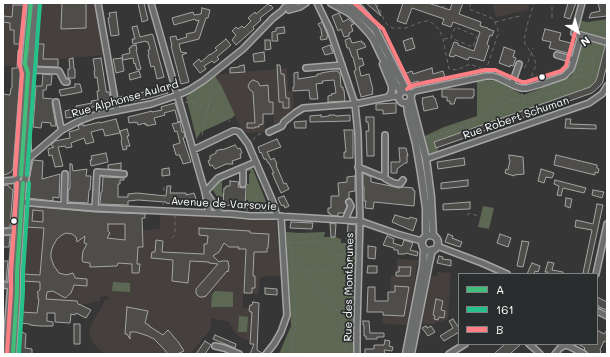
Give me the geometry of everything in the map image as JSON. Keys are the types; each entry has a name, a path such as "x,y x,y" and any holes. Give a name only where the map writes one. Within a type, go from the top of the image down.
{"main road":[{"path":"6,354 20,180 25,64 34,3"},
{"path":"13,354 17,292 16,278 22,202 20,180 28,159 27,136 34,3"},
{"path":"331,3 353,16 371,36 390,70 396,85 406,96 408,113 422,173 426,208 426,232 428,237"},
{"path":"353,3 368,18 378,33 406,96 426,159 431,197 428,237 422,243 424,248 423,266 406,354"},
{"path":"382,57 382,63 392,86 390,97"},
{"path":"411,354 429,263 438,244 437,239 428,237"},
{"path":"424,248 428,250 435,248"}],"street":[{"path":"98,3 117,111"},
{"path":"151,3 205,192 209,213"},
{"name":"Rue Alphonse Aulard","path":"28,159 71,124 87,118 151,104 178,95 196,86 243,49 285,7 295,5 295,3"},
{"name":"Rue Alphonse Aulard","path":"282,11 300,7 306,3"},
{"name":"Rue des Montbrunes","path":"317,3 330,30 355,104 358,134 360,221 356,328 357,354"},
{"path":"343,3 355,11 378,33"},
{"path":"582,3 574,33 606,42"},
{"path":"365,21 371,36"},
{"path":"269,132 282,126 284,122 303,108 355,104 390,97 406,96 415,91 486,73 521,88 529,87 564,76 571,69 581,35"},
{"path":"557,55 574,60"},
{"path":"3,181 20,180 30,72 25,64"},
{"path":"306,68 342,65"},
{"path":"512,84 521,66"},
{"path":"30,72 59,71 64,81 67,82"},
{"name":"Rue Robert Schuman","path":"426,159 589,103 602,94 607,86"},
{"path":"56,102 62,130"},
{"path":"193,150 233,131 239,132 248,144 279,216 287,315 281,332 266,354"},
{"path":"382,176 385,176 385,135"},
{"path":"205,192 218,178 256,162"},
{"path":"358,167 382,176 394,183 400,184 402,180"},
{"path":"242,168 243,184"},
{"path":"95,208 97,172 124,174"},
{"path":"64,205 65,174"},
{"path":"205,192 220,213"},
{"name":"Avenue de Varsovie","path":"22,202 95,208 360,221 397,234 428,237"},
{"path":"345,220 351,206 349,202"},
{"path":"596,273 607,224"},
{"path":"3,232 15,231"},
{"path":"435,248 465,254 505,273"},
{"path":"9,354 16,278"},
{"path":"3,285 11,286 14,293"},
{"path":"598,312 607,316"},
{"path":"449,354 463,345"},
{"path":"530,345 540,354"},
{"path":"555,354 565,345 584,354"},
{"path":"215,346 239,354"}],"path":[{"path":"377,3 385,22 393,28 406,28 421,22 430,21 439,29 443,39 449,69 457,70 470,64 486,73 498,34 493,19 489,16 469,9 471,3"},
{"path":"432,3 446,7 447,3"},
{"path":"529,87 528,83 536,65 534,56 525,44 524,40 528,22 535,3"},
{"path":"552,3 552,18"},
{"path":"495,22 520,16"},
{"path":"443,39 451,38 473,47 477,36 455,27 451,38"},
{"path":"420,139 456,129 506,102 523,100 558,92 562,90 570,80 592,74 594,69 593,57 598,40"},
{"path":"521,66 528,62 533,48"},
{"path":"577,77 581,71 582,65 593,57"},
{"path":"202,135 213,77"},
{"path":"522,94 526,108"},
{"path":"180,102 194,103 208,108 229,119 230,122"},
{"path":"248,144 260,133 269,132"},
{"path":"163,211 164,186"},
{"path":"172,238 175,235 176,211"},
{"path":"467,215 470,213 478,216"},
{"path":"348,354 346,351 345,327 340,314 315,284 290,246 286,243 321,241 338,256 349,250 359,250"},
{"path":"292,251 296,327 290,344 292,351 298,354"},
{"path":"306,270 327,271 345,253"}],"shaded area":[{"path":"3,3 26,3 21,66 3,66"},
{"path":"40,3 95,3 104,55 59,59 59,69 36,69"},
{"path":"492,3 530,3 528,10 496,17"},
{"path":"287,68 288,91 293,91 294,106 289,114 274,126 273,103 264,103 265,132 243,133 221,85 215,76 220,73"},
{"path":"3,94 19,95 12,222 6,230 3,230"},
{"path":"27,206 141,211 140,224 142,224 143,230 160,229 160,214 276,219 281,276 266,276 260,278 258,295 243,293 243,307 249,308 253,302 259,303 257,345 250,344 250,340 244,339 235,333 229,322 211,318 210,330 190,354 104,354 93,343 89,333 92,323 105,300 108,300 108,296 100,297 100,301 81,305 75,315 20,312 20,307 22,307 22,303 20,303 21,274 23,274 25,235 29,228 25,227"},
{"path":"397,259 418,260 407,325 382,324 383,315 389,315 391,276 396,276"},
{"path":"437,272 451,273 448,319 433,324 422,324 431,276 437,276"}],"green space":[{"path":"607,19 607,39 581,31 579,28 581,21 588,22"},
{"path":"584,40 605,45 597,78 590,87 434,142 436,148 438,147 438,150 435,153 430,154 425,136 444,127 477,116 477,81 497,81 523,95 566,79 571,76 575,69 582,42"},
{"path":"215,76 221,85 235,115 232,118 201,132 197,138 197,141 186,97"},
{"path":"252,167 267,204 267,208 272,212 255,211 255,208 248,208 248,211 245,210 245,202 248,202 248,200 246,200 247,184 249,184 249,174 251,171 246,171 246,169"},
{"path":"222,179 222,193 224,194 223,197 218,198 212,189"},
{"path":"483,206 494,208 489,229 478,227"},
{"path":"286,232 325,232 324,237 335,237 341,239 341,243 356,243 355,354 279,354 291,326"},
{"path":"113,282 130,283 130,292 112,291"},
{"path":"215,291 233,292 233,307 211,307 212,295"},
{"path":"239,316 248,317 247,332 238,332"}],"building":[{"path":"62,3 86,3 86,28 61,29"},
{"path":"138,3 144,3 148,20 142,22"},
{"path":"366,3 375,3 381,16"},
{"path":"403,3 428,3 450,10 452,3 463,3 459,14 481,22 480,26 494,31 492,36 490,35 487,44 489,46 484,61 469,57 468,60 455,55 454,57 449,56 454,42 474,51 480,32 453,22 451,27 442,24 444,19 412,8 406,24 397,21"},
{"path":"568,3 576,3 570,19 564,17"},
{"path":"598,3 607,3 607,16 589,18 591,13 600,11"},
{"path":"268,4 273,8 260,18 261,20 253,27 254,29 236,45 232,40 236,35 232,31 236,27 238,29 242,26 244,28 251,21 248,18 255,12 256,14"},
{"path":"13,5 25,5 23,44 14,44 14,30 10,30 10,23 3,22 3,16 12,17"},
{"path":"202,8 210,10 199,39 179,44 181,52 187,53 182,55 189,82 181,84 170,37 176,36 177,40 187,37 186,34 195,32 199,20 196,21 195,19 174,25 172,18 193,12 194,15 201,14"},
{"path":"116,12 119,35 111,36 108,18 110,17 109,13"},
{"path":"339,13 343,22 348,19 354,24 351,25 353,31 349,33 349,36 344,37 341,29 338,31 332,16"},
{"path":"322,22 328,36 327,39 321,40 321,29 318,24"},
{"path":"137,26 140,37 153,35 164,77 157,79 154,66 151,67 148,55 148,50 150,49 148,42 146,41 133,44 132,39 135,39 132,27"},
{"path":"284,27 285,33 277,34 278,41 272,41 272,32 276,31 276,28"},
{"path":"545,29 561,33 559,40 574,44 571,54 549,48 551,42 542,40"},
{"path":"350,38 352,43 362,41 366,47 357,50 359,59 362,58 364,65 359,67 361,76 369,74 373,94 361,97 354,71 356,70 353,57 349,48 347,48 345,40"},
{"path":"412,38 415,48 406,51 403,41"},
{"path":"226,39 231,45 217,57 219,59 214,63 212,61 204,66 206,69 200,73 193,64 199,59 201,62 217,50 215,48"},
{"path":"265,40 270,40 271,49 265,50"},
{"path":"38,44 44,44 43,59 58,59 58,67 37,66"},
{"path":"136,45 141,69 137,70 133,58 123,60 122,55 130,53 129,48"},
{"path":"330,45 333,53 325,55 322,48"},
{"path":"605,46 607,46 607,66 603,82 592,93 436,148 434,142 590,87 597,78"},
{"path":"504,47 515,51 513,57 516,58 513,66 510,65 510,67 499,63"},
{"path":"18,51 22,51 13,169 11,172 3,175 3,94 10,95 12,88 12,68 17,68"},
{"path":"264,52 265,61 254,62 253,54"},
{"path":"73,58 75,78 68,78 68,69 70,69 69,59"},
{"path":"101,58 106,92 109,92 112,106 107,107 106,104 88,108 88,110 73,113 74,117 66,118 65,111 76,108 76,106 92,103 91,101 98,100 97,91 99,91 97,77 95,78 93,59"},
{"path":"122,58 124,71 116,73 113,59"},
{"path":"244,65 245,72 230,73 230,68"},
{"path":"277,65 280,65 281,74 284,74 286,98 289,98 289,108 283,108 283,102 279,102"},
{"path":"432,68 433,74 443,71 445,77 419,85 418,81 408,84 404,74 412,71 413,74"},
{"path":"139,71 141,77 130,80 129,74"},
{"path":"338,71 340,73 341,87 343,87 344,90 345,101 328,102 328,96 336,93 334,80 322,81 323,83 316,84 318,99 310,99 309,90 293,91 294,73 298,72 298,79 317,76 317,74"},
{"path":"43,74 52,75 51,85 47,85 46,90 43,90 43,98 53,99 52,103 56,126 51,126 51,123 42,122 41,128 33,127 36,86 42,86"},
{"path":"253,80 258,82 260,86 268,85 269,102 273,102 273,114 263,114 263,124 259,125 259,127 247,128 247,123 255,123 253,92 248,86"},
{"path":"75,84 80,84 82,92 61,96 59,90 75,87"},
{"path":"165,86 168,93 147,99 120,103 119,97 130,96"},
{"path":"442,89 474,89 474,96 473,98 456,98 454,104 450,104 450,101 447,101 447,97 442,97"},
{"path":"433,96 438,108 424,111 422,98"},
{"path":"175,103 181,121 178,122 175,110 154,118 156,124 147,126 145,123 138,125 137,122 129,123 128,117 162,110 161,107"},
{"path":"396,103 396,113 383,114 383,110 376,110 376,104"},
{"path":"321,115 321,117 329,115 350,115 350,121 310,122 310,116"},
{"path":"366,117 374,117 374,156 367,156 366,131 369,131"},
{"path":"116,119 120,133 105,136 103,129 91,132 94,142 86,144 84,138 71,143 72,147 58,147 63,166 55,167 52,155 49,156 48,149 54,147 51,145 55,141 70,138 69,132 79,129 78,126 83,124 83,126"},
{"path":"566,119 571,119 570,124 596,125 596,129 565,128"},
{"path":"306,121 306,128 295,128 294,122"},
{"path":"180,122 182,132 184,132 185,137 183,138 191,162 183,164 180,155 176,155 173,145 180,143 177,131 175,132 172,124"},
{"path":"127,129 129,136 127,136 130,146 126,146 127,149 123,150 120,131"},
{"path":"344,130 353,130 353,158 344,158 344,152 346,152"},
{"path":"277,139 281,147 267,152 271,160 274,158 284,184 286,183 289,189 281,193 269,163 266,159 264,159 258,147"},
{"path":"235,145 238,149 240,148 242,153 240,154 241,158 232,161 233,164 226,164 215,169 212,165 210,166 208,161 210,160 210,156 216,153 216,151"},
{"path":"399,148 406,148 408,156 407,155 407,163 397,169 397,173 391,173 391,162 400,162"},
{"path":"106,153 108,162 91,166 91,156"},
{"path":"509,155 523,157 524,174 514,176 505,173 506,169 508,170 510,160"},
{"path":"556,155 597,165 597,168 599,169 598,173 595,172 595,175 554,165"},
{"path":"464,158 465,165 438,169 437,162"},
{"path":"33,160 43,161 42,179 60,174 59,198 53,197 53,201 28,198 29,181"},
{"path":"121,163 121,170 108,169 108,165"},
{"path":"70,164 72,164 73,171 87,169 86,176 91,176 88,203 70,202 68,200 68,190 70,188"},
{"path":"169,168 170,175 162,176 162,169"},
{"path":"541,169 554,173 552,178 546,177 544,183 538,181"},
{"path":"363,173 371,177 371,182 399,188 413,188 415,191 414,206 374,202 373,209 365,208 366,201 364,201"},
{"path":"355,176 355,191 349,192 349,198 345,201 347,206 344,213 338,213 338,216 330,215 330,213 328,213 328,208 331,208 331,196 339,196 338,183 347,182 347,177"},
{"path":"103,177 124,178 124,180 120,180 120,184 118,184 118,197 128,197 128,194 137,193 166,196 167,186 171,186 170,193 186,193 186,195 194,193 196,199 189,201 174,201 174,204 138,200 128,201 128,205 100,204"},
{"path":"468,180 468,186 441,189 441,183"},
{"path":"555,180 586,188 584,193 563,188 561,196 557,195 559,186 554,184"},
{"path":"230,181 239,182 238,187 246,187 245,206 223,205 224,188 226,188 226,186 230,186"},
{"path":"7,185 13,190 10,227 3,228 3,186"},
{"path":"593,190 604,192 602,198 592,195"},
{"path":"284,196 289,206 285,208 284,205 281,205 278,198"},
{"path":"566,198 572,199 570,208 565,206"},
{"path":"470,202 470,209 443,210 443,204"},
{"path":"597,204 603,205 588,273 583,273 592,230 575,227 576,220 593,224"},
{"path":"27,206 95,212 145,214 145,218 142,218 143,247 138,247 137,264 140,264 139,273 132,273 132,264 118,263 117,266 90,267 90,263 83,262 82,259 83,251 87,244 84,243 85,236 77,242 76,237 72,234 66,233 57,239 53,246 51,258 54,266 59,273 66,275 73,273 75,278 87,279 87,286 74,285 71,293 65,298 53,291 47,292 46,299 77,301 78,304 91,310 86,318 76,313 75,315 71,314 70,323 55,322 55,313 47,313 47,321 53,322 53,326 19,323 20,312 37,313 39,299 37,292 40,290 40,282 22,281 22,274 40,275 44,228 25,227","holes":["33,210 43,211 43,222 32,221","108,224 125,224 125,240 107,238 110,233 108,231"]},
{"path":"395,215 409,219 410,217 417,219 413,231 392,222"},
{"path":"291,222 313,223 312,229 290,228"},
{"path":"330,223 336,224 335,237 331,237"},
{"path":"348,224 356,225 355,240 347,240"},
{"path":"199,228 250,231 250,233 269,234 267,252 254,252 253,276 255,276 255,288 252,288 252,293 244,293 246,249 229,247 224,243 219,252 213,256 219,262 228,261 228,272 227,271 206,296 203,297 197,295 196,289 218,264 190,261 188,283 172,281 173,260 151,258 152,252 155,252 156,240 163,241 162,252 204,254 204,244 207,244 208,236 199,235"},
{"path":"448,234 453,236 452,238 462,242 460,247 445,242"},
{"path":"500,234 511,238 508,247 497,243"},
{"path":"10,235 9,247 3,247 3,236"},
{"path":"387,236 394,239 393,243 402,246 404,240 413,243 410,250 418,252 417,256 406,253 398,254 398,250 394,250 394,248 383,245"},
{"path":"522,241 529,242 523,267 517,266"},
{"path":"368,246 376,247 375,259 368,258"},
{"path":"439,256 443,257 442,259 451,260 451,266 437,263"},
{"path":"3,261 8,261 6,281 3,281"},
{"path":"548,262 554,263 552,270 563,273 548,273 545,272"},
{"path":"532,263 540,266 538,272 535,271 534,273 527,273"},
{"path":"368,266 377,266 377,273 367,273"},
{"path":"399,267 411,267 410,276 396,276 396,272 399,272"},
{"path":"395,286 409,287 404,316 383,315 383,312 367,312 368,287 375,287 375,301 388,301 388,292 395,292"},
{"path":"265,288 277,289 277,295 265,294"},
{"path":"598,298 607,302 607,310 599,307"},
{"path":"436,299 443,301 441,310 445,311 444,318 439,317 438,320 434,319 435,316 433,315"},
{"path":"253,302 259,303 257,350 262,354 250,354 254,344 250,344 252,312 249,310 250,305 252,305"},
{"path":"127,307 148,311 145,323 163,335 168,330 184,351 177,354 168,354 154,339 136,332 130,332 130,339 127,334 125,334"},
{"path":"453,319 458,326 458,333 444,341 440,336 453,328 449,321"},
{"path":"363,321 369,321 370,333 384,333 384,337 377,337 377,339 366,339 366,336 364,336"},
{"path":"74,324 80,324 80,344 74,344"},
{"path":"426,326 427,328 431,326 435,332 428,336 422,328"},
{"path":"607,330 607,343 604,341 600,354 589,354 584,349 585,348 580,345 598,345 598,331 604,334"},
{"path":"19,331 26,334 25,348 32,349 32,354 18,354"},
{"path":"215,335 236,344 235,348 213,339"},
{"path":"385,340 390,341 389,346 393,347 392,351 384,350 385,354 365,354 365,349 374,349 374,345 384,345"},
{"path":"205,341 211,345 205,354 196,354"},
{"path":"504,345 520,345 510,354 494,354"}],"transit line":[{"name":"B","path":"15,175 22,74 19,63 25,3"},
{"name":"A","path":"21,175 28,73 25,64 31,3"},
{"name":"161","path":"27,175 40,3"},
{"name":"B","path":"354,3 383,29 411,87"},
{"name":"B","path":"407,89 414,85 485,70 495,70 522,82 561,71 566,66 575,33"},
{"name":"B","path":"7,354 17,183"},
{"name":"A","path":"13,354 23,183"},
{"name":"161","path":"19,354 29,183"}]}
